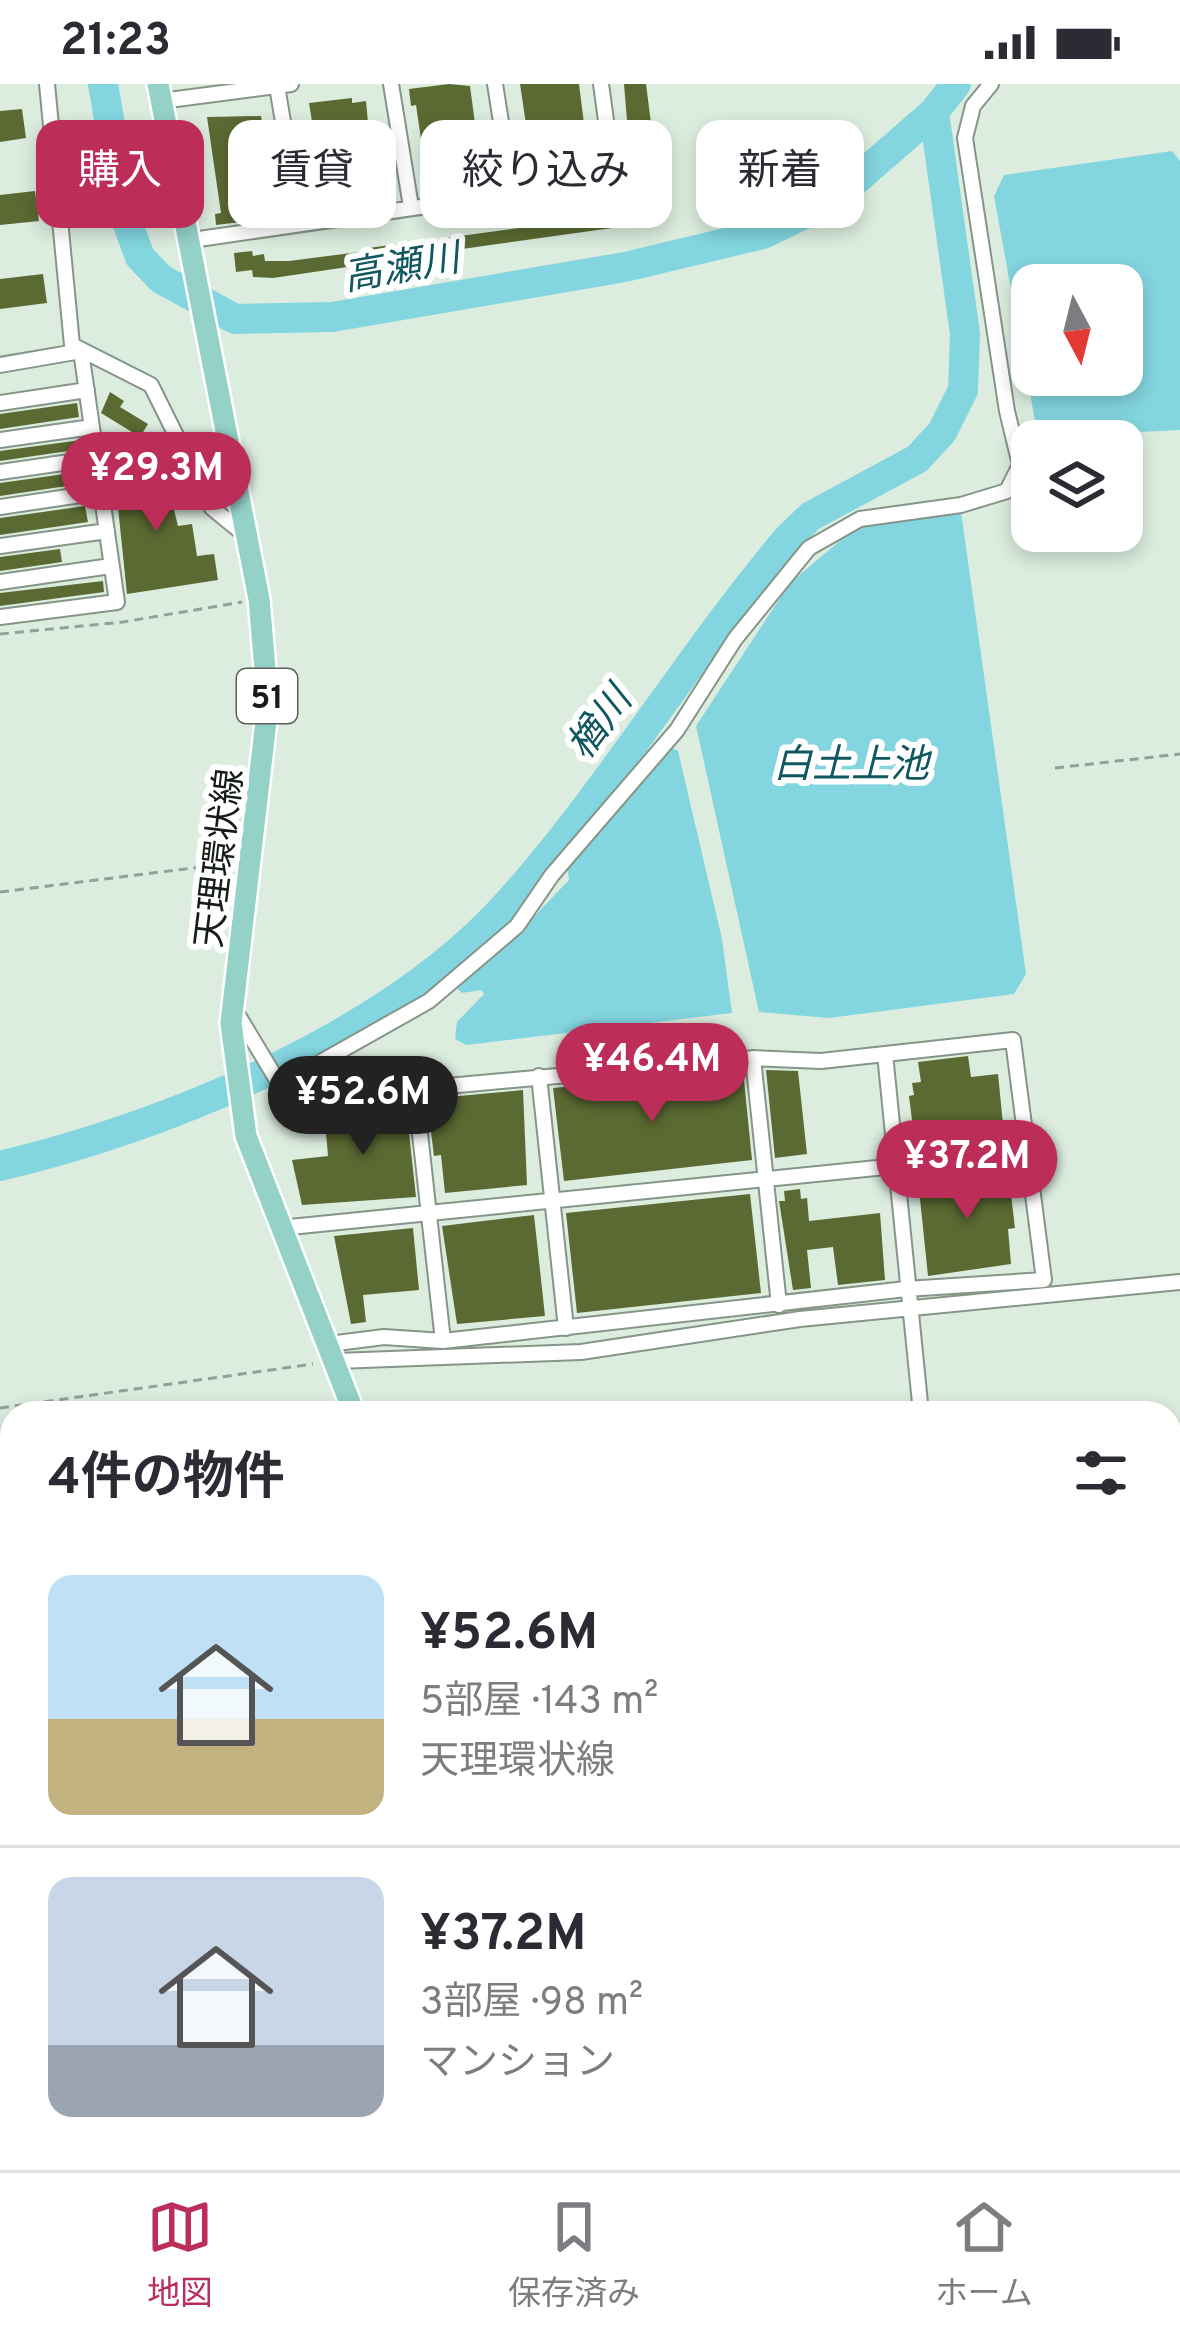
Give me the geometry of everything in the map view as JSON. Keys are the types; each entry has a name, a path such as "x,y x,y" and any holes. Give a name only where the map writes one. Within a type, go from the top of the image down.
{"main road":[{"name":"天理環状線","path":"159,92 249,539 268,704 233,1007 238,1100 246,1136 280,1228 350,1401"}],"street":[{"path":"46,84 72,345 151,385 212,508 249,539"},
{"path":"391,84 411,207"},
{"path":"495,84 501,120"},
{"path":"601,84 606,120"},
{"path":"233,1007 280,1085 429,1001 517,926 552,875 677,730 735,639 809,548 860,519 961,505 1007,491 1020,465 1007,411 964,138 973,106 992,84"},
{"path":"159,92 284,85 288,120"},
{"path":"396,209 420,206"},
{"path":"192,240 268,228"},
{"path":"0,365 81,350"},
{"path":"0,617 117,602 81,350"},
{"path":"0,404 87,391"},
{"path":"0,440 92,427"},
{"path":"0,472 97,458"},
{"path":"0,507 101,492"},
{"path":"0,546 107,531"},
{"path":"0,583 112,566"},
{"path":"333,1353 384,1337 443,1341 906,1289 1044,1280 1013,1040 821,1061 753,1058 415,1089 443,1341"},
{"path":"885,1054 919,1401"},
{"path":"753,1058 778,1305"},
{"path":"538,1076 566,1328"},
{"path":"280,1228 897,1162 1025,1153"},
{"path":"333,1353 581,1352 800,1319 1180,1282"}],"path":[{"path":"0,634 123,622 259,599"},
{"path":"1054,768 1180,754"},
{"path":"0,892 252,861"},
{"path":"44,1401 333,1353"}],"water":[{"path":"1172,151 1180,161 1180,430 1143,432 1143,420 1035,420 1031,396 1143,396 1143,264 1011,264 1011,289 994,196 1004,175"},
{"name":"白土上池","path":"961,512 1026,974 1014,994 829,1018 759,1012 696,726 790,583 855,528"},
{"name":"白土上池","path":"665,744 678,751 722,939 732,1013 466,1045 455,1039 457,1022 484,994 481,990 462,993 455,986 508,944 569,880 567,866"}],"building":[{"path":"520,84 579,84 584,120 525,120"},
{"path":"624,84 646,84 651,120 627,120"},
{"path":"470,86 475,120 420,120 420,132 409,89"},
{"path":"366,101 368,120 312,120 309,103"},
{"path":"22,109 26,138 0,142 0,111"},
{"path":"261,116 262,120 228,120 228,224 216,225 215,214 221,213 207,117"},
{"path":"35,191 36,221 0,225 0,195"},
{"path":"520,228 612,228 462,249 460,236"},
{"path":"454,237 455,251 369,261 368,248"},
{"path":"252,251 253,256 264,254 265,261 359,252 361,265 273,278 253,277 252,270 236,272 234,253"},
{"path":"43,274 47,303 0,309 0,279"},
{"path":"110,392 124,401 120,407 148,424 140,437 101,413"},
{"path":"77,403 79,417 0,429 0,414"},
{"path":"81,440 82,449 0,461 0,451"},
{"path":"145,461 146,467 163,465 178,526 192,524 197,556 214,554 218,580 127,594 114,469"},
{"path":"86,471 87,483 0,496 0,483"},
{"path":"85,506 88,522 0,535 0,518"},
{"path":"60,549 62,562 0,571 0,557"},
{"path":"103,581 104,592 0,606 0,593"},
{"path":"968,1056 971,1077 998,1074 1004,1134 915,1144 909,1096 914,1095 912,1083 921,1082 918,1062"},
{"path":"743,1070 752,1160 564,1181 553,1088"},
{"path":"766,1070 798,1071 807,1154 775,1158"},
{"path":"523,1090 527,1185 445,1193 441,1155 434,1156 427,1099"},
{"path":"405,1096 416,1197 302,1205 292,1160 328,1156 326,1133 353,1130 350,1103"},
{"path":"1008,1170 1015,1228 1008,1229 1011,1264 928,1276 919,1189 924,1188 923,1179"},
{"path":"800,1189 801,1199 807,1198 809,1221 880,1213 885,1280 838,1285 833,1247 807,1250 811,1288 793,1290 779,1201 785,1201 784,1191"},
{"path":"750,1194 761,1293 577,1313 566,1213"},
{"path":"534,1215 545,1316 457,1324 442,1226"},
{"path":"413,1228 419,1290 363,1295 366,1322 351,1324 334,1236"}],"waterway":[{"name":"高瀬川","path":"103,84 127,222 140,257 161,279 235,319 332,317 625,267 763,234 813,210 857,179 934,112 956,84"},
{"name":"楢川","path":"0,1166 66,1149 206,1099 343,1032 406,992 462,948 511,900 788,538 811,516 917,459 942,432 963,390 965,334 934,112"}]}
